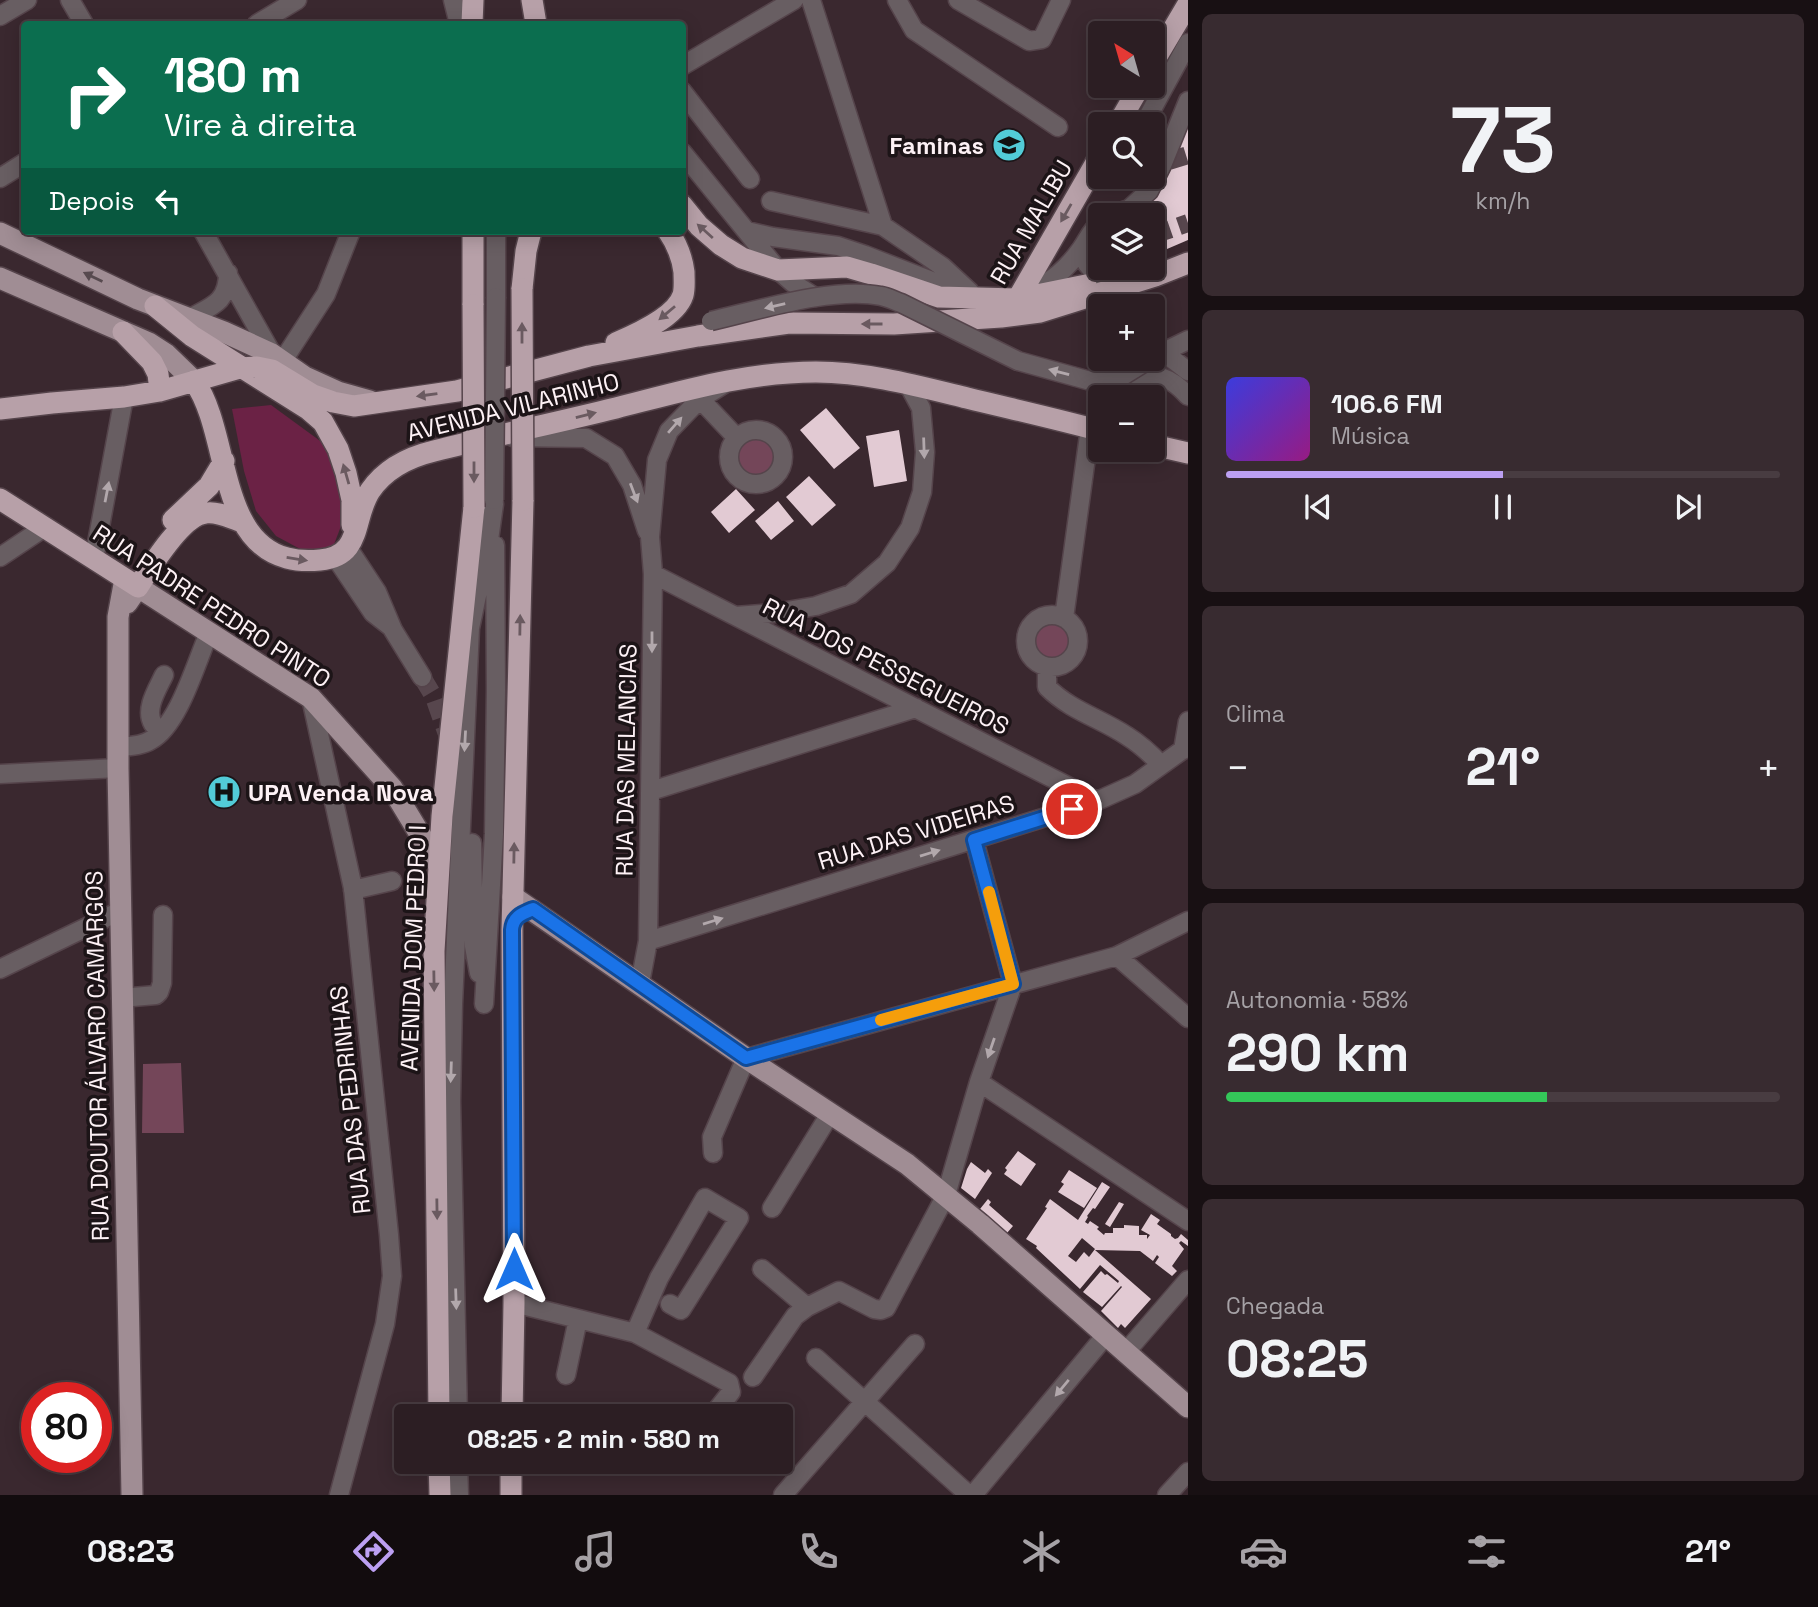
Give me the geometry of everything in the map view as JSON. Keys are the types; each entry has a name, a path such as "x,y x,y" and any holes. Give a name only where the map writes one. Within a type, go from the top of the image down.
{"highway":[{"path":"472,21 473,0"},
{"path":"532,0 536,21"},
{"path":"1166,41 1188,4"},
{"name":"RUA MALIBU","path":"1012,308 1088,176"},
{"path":"686,210 699,226 721,245 742,258 778,270 847,267 939,297 978,299 1012,308 1102,282 1127,284"},
{"name":"AVENIDA DOM PEDRO I","path":"439,1404 434,951 438,864 442,816 484,505 473,305 473,235"},
{"path":"512,1404 513,897 523,500 522,289 530,235"},
{"path":"589,356 642,331 662,319 679,303 684,292 682,257 670,235"},
{"name":"AVENIDA VILARINHO","path":"375,403 457,391 589,356 789,323 894,324 1012,308 1040,312 1188,263"},
{"path":"155,306 192,336 323,422 338,449 352,500 345,549 309,561 287,558 267,550 254,537 243,523 231,491 210,410 194,381"},
{"path":"123,331 152,362 158,374 160,391"},
{"path":"0,409 124,397 160,391 240,368 257,367 272,370 313,395 333,402 354,406 375,403"},
{"name":"AVENIDA VILARINHO","path":"345,549 369,492 382,476 408,458 733,379 776,373 818,372 867,376 1088,427"},
{"path":"1165,447 1188,453"},
{"name":"RUA DOUTOR ÁLVARO CAMARGOS","path":"131,583 162,531 209,486 224,461"},
{"name":"RUA PADRE PEDRO PINTO","path":"0,499 131,583"},
{"name":"RUA DOUTOR ÁLVARO CAMARGOS","path":"131,583 192,518 210,513 243,523"},
{"path":"439,1474 440,1495"},
{"path":"511,1474 511,1495"}],"main road":[{"name":"AVENIDA VILARINHO","path":"0,233 155,306 224,332 338,392 375,403"},
{"path":"0,278 149,343 166,354 194,381"},
{"name":"RUA DOUTOR ÁLVARO CAMARGOS","path":"131,583 118,617 118,758 132,1495"},
{"name":"RUA PADRE PEDRO PINTO","path":"131,583 311,698 385,779 438,864"},
{"path":"405,808 427,820 442,816"},
{"path":"513,897 746,1058 907,1164 1188,1407"},
{"path":"513,922 520,914 533,909"}],"street":[{"path":"0,16 27,0"},
{"path":"70,0 82,21"},
{"path":"262,21 298,0"},
{"path":"453,0 458,21"},
{"path":"686,64 794,0"},
{"path":"811,0 883,226"},
{"path":"897,0 914,30 1058,127"},
{"path":"958,0 1029,41 1042,39 1061,0"},
{"path":"1151,112 1188,43"},
{"path":"686,96 750,179"},
{"path":"1165,157 1178,133 1187,104"},
{"path":"686,157 778,270 811,295"},
{"path":"0,178 21,165"},
{"path":"1136,203 1150,189"},
{"path":"771,201 883,226 943,267 978,299"},
{"path":"747,231 838,246 978,299"},
{"path":"205,235 255,327 277,358 326,295 349,235"},
{"path":"472,843 474,946 484,1004 494,834 496,690 484,505 496,297 496,235"},
{"path":"1012,308 1066,268 1088,237"},
{"path":"1083,246 1087,264 1102,282"},
{"path":"190,318 222,298 228,286 228,273"},
{"path":"675,341 711,321 811,295 863,293 884,296 1018,361 1094,382 1115,380 1130,371"},
{"path":"1165,352 1186,342"},
{"path":"1165,362 1188,371"},
{"path":"1138,385 1148,377 1159,375 1177,384 1188,396"},
{"name":"RUA DAS MELANCIAS","path":"640,983 648,942 653,574 650,537 657,460 669,430 700,399 733,379"},
{"path":"736,616 816,606 851,594 887,563 910,528 922,492 925,452 921,408 908,384"},
{"path":"921,408 936,390"},
{"path":"94,559 124,397"},
{"path":"700,399 737,438"},
{"name":"RUA DAS MELANCIAS","path":"496,437 586,438 615,456 632,485 650,537"},
{"path":"1064,618 1090,462"},
{"path":"458,1404 451,1101 453,1004 470,628 488,541 484,505"},
{"path":"0,557 45,527"},
{"path":"345,549 373,613 393,630 422,677"},
{"name":"RUA DOS PESSEGUEIROS","path":"653,574 1097,801"},
{"path":"1056,615 1073,624 1079,640 1072,658 1065,664 1047,667 1039,664 1027,650 1027,632 1044,616 1056,615"},
{"path":"0,774 94,769 118,758 134,746 152,740 170,722 183,698 209,633"},
{"path":"1047,667 1047,687 1060,700 1127,736 1161,765"},
{"path":"162,732 153,723 150,711 164,675"},
{"name":"RUA DAS PEDRINHAS","path":"311,698 353,890 392,1276 385,1324 339,1495"},
{"path":"651,791 916,708"},
{"path":"1185,748 1188,721"},
{"name":"RUA DAS VIDEIRAS","path":"648,942 1097,801 1135,784 1185,748"},
{"path":"753,1377 794,1316 807,1307 839,1291 874,1309 886,1308 946,1195 979,1082 1013,984 974,840"},
{"path":"353,890 392,881"},
{"path":"0,969 120,911"},
{"path":"121,998 156,995 159,992 162,983 163,915"},
{"path":"713,1153 712,1137 746,1058 1117,956 1188,921"},
{"path":"453,1004 474,946"},
{"path":"1117,956 1188,1018"},
{"path":"979,1082 1188,1221"},
{"path":"772,1208 830,1114"},
{"path":"635,1333 659,1278 705,1198 739,1218 681,1310 670,1304"},
{"path":"762,1269 807,1307"},
{"path":"1125,1353 1188,1280"},
{"path":"514,1303 635,1333 729,1383 731,1392 722,1404"},
{"path":"566,1376 578,1319"},
{"path":"816,1358 971,1495 1106,1335"},
{"path":"783,1495 915,1344"},
{"path":"1167,1495 1188,1472"},
{"path":"458,1474 458,1495"}],"shaded area":[{"path":"271,405 323,443 341,482 346,513 333,547 323,551 302,550 276,536 256,511 244,471 232,409"},
{"path":"756,436 771,442 777,457 771,472 756,478 741,472 735,457 741,442"},
{"path":"1053,621 1068,627 1074,642 1068,657 1053,663 1038,657 1032,642 1038,627"},
{"path":"181,1063 184,1133 142,1133 143,1064"}],"building":[{"path":"1188,118 1188,240 1165,250 1165,203 1151,203 1157,189 1165,189 1165,171"},
{"path":"826,408 860,448 834,469 800,430"},
{"path":"899,430 907,481 874,487 866,436"},
{"path":"809,476 836,505 812,526 786,497"},
{"path":"736,489 755,510 729,533 711,512"},
{"path":"778,501 794,521 771,540 755,521"},
{"path":"1018,1151 1036,1164 1021,1186 1004,1174 1007,1170 1005,1168"},
{"path":"971,1162 985,1173 988,1169 992,1173 975,1199 961,1188"},
{"path":"1069,1170 1097,1188 1084,1208 1058,1192"},
{"path":"1102,1182 1110,1187 1085,1222 1088,1224 1090,1221 1099,1227 1097,1229 1104,1235 1113,1233 1113,1228 1124,1228 1124,1225 1139,1226 1139,1235 1147,1235 1147,1239 1150,1235 1141,1230 1151,1214 1160,1220 1157,1224 1175,1239 1181,1234 1188,1240 1188,1246 1181,1241 1179,1243 1184,1249 1172,1266 1177,1271 1172,1276 1155,1263 1159,1257 1157,1255 1153,1261 1140,1251 1095,1250 1151,1299 1125,1328 1121,1324 1118,1328 1101,1311 1121,1286 1102,1307 1083,1292 1101,1271 1118,1283 1119,1281 1100,1265 1080,1289 1036,1248 1037,1246 1026,1239 1050,1199 1078,1220","holes":["1082,1238 1095,1249 1089,1257 1084,1252 1076,1262 1068,1256"]},
{"path":"988,1199 991,1202 989,1205 1013,1226 1007,1233 980,1209"},
{"path":"1119,1202 1124,1204 1110,1227 1105,1224"}],"tunnel":[{"path":"1169,161 1188,155"},
{"path":"1165,231 1188,223"},
{"path":"422,677 434,697 449,740"}],"slow traffic":[{"path":"881,1020 1013,984 989,892"}],"place":[{"name":"Faminas","path":"1009,145"},
{"name":"UPA Venda Nova","path":"224,792"}],"route":[{"path":"514,1269 512,930 513,922 520,914 533,909 746,1058 1013,984 974,840 1072,809"}]}
